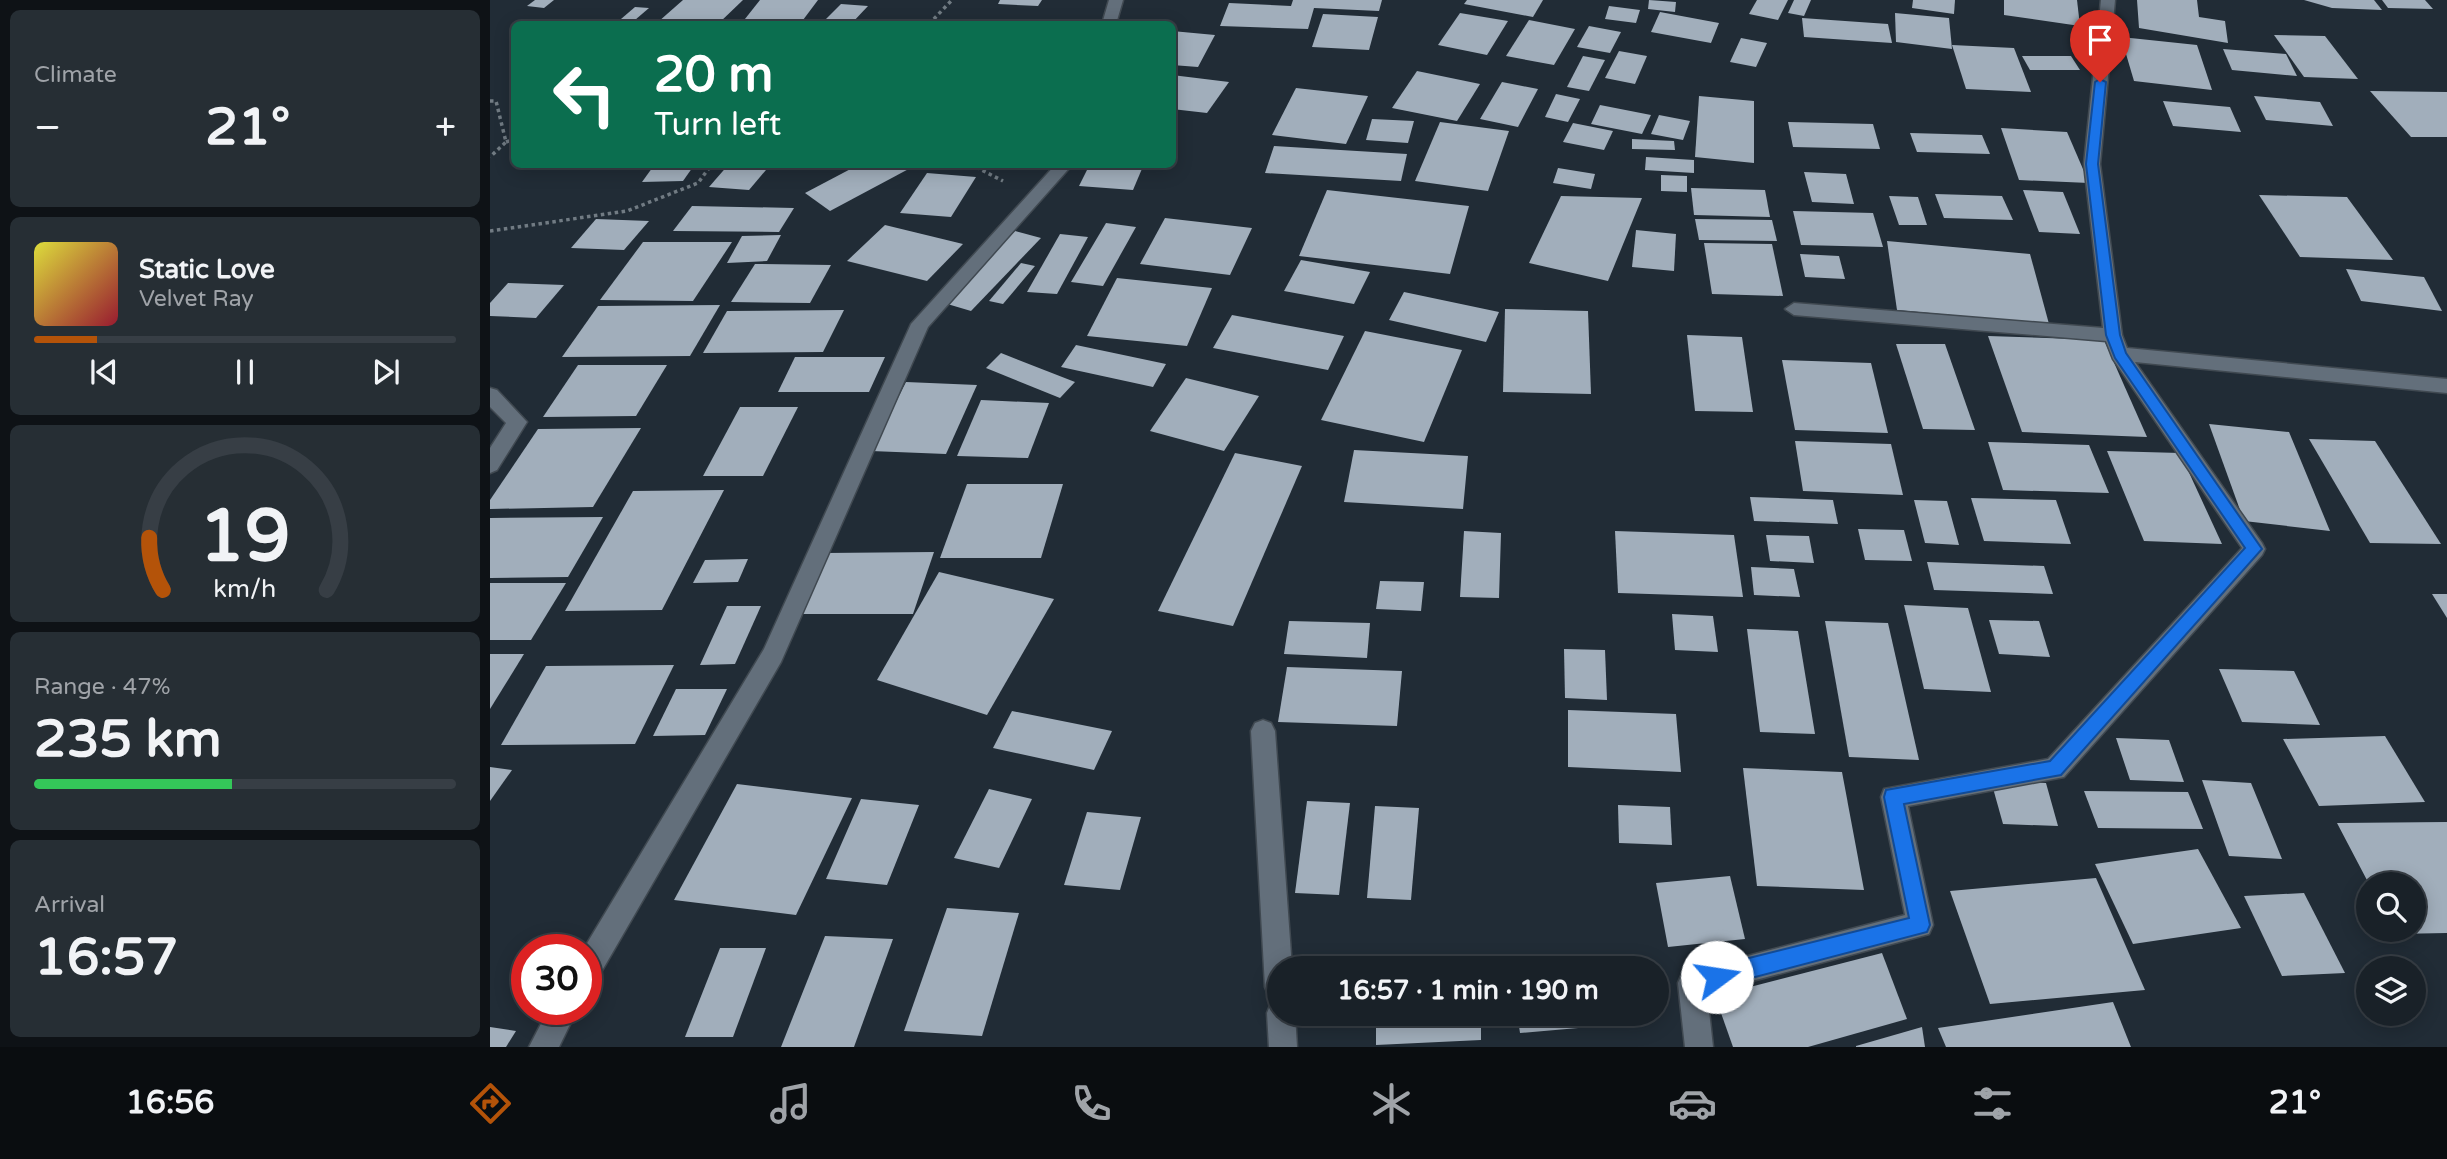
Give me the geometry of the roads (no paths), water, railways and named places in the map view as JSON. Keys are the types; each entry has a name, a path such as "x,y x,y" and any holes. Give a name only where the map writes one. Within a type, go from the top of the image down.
{"street":[{"path":"1110,21 1116,0"},
{"path":"1699,1047 1692,983 1920,925 1893,797 2055,769 2254,549 2116,344 2092,164 2108,0"},
{"path":"602,944 773,655 920,324 1061,168"},
{"path":"1794,309 2116,344 2447,386"},
{"path":"490,395 517,422 490,465"},
{"path":"1263,731 1277,956"},
{"path":"543,1047 555,1025"},
{"path":"1282,1026 1283,1047"}]}
